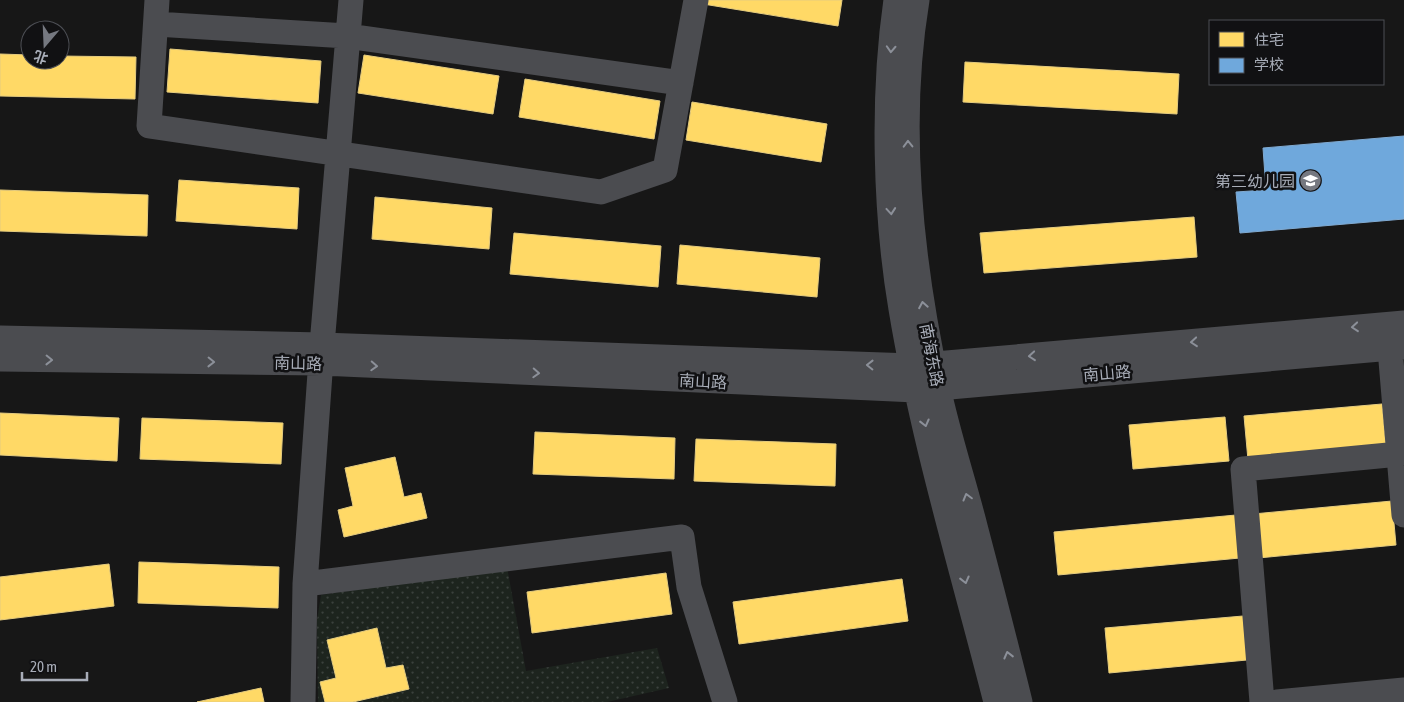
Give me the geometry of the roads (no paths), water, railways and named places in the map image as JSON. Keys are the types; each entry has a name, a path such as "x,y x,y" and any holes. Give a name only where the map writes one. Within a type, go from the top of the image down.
{"street":[{"path":"303,702 304,584 337,152 351,0"},
{"path":"681,83 347,36 156,12 149,126 601,192 665,170 681,83 696,0"},
{"name":"南海东路","path":"896,0 889,90 889,179 901,307 922,365"},
{"name":"南海东路","path":"917,0 910,64 908,133 911,224 922,365 996,702"},
{"name":"南山路","path":"0,359 321,354 922,365 1404,323"},
{"name":"南山路","path":"0,338 321,354 927,389 1397,348"},
{"path":"1397,348 1399,454 1404,515"},
{"name":"南海东路","path":"927,389 1020,702"},
{"path":"1262,702 1243,469 1399,454"},
{"path":"304,584 682,537 689,587 725,702"},
{"path":"1277,702 1404,690"}],"place":[{"name":"第三幼儿园","path":"1311,181"}]}
